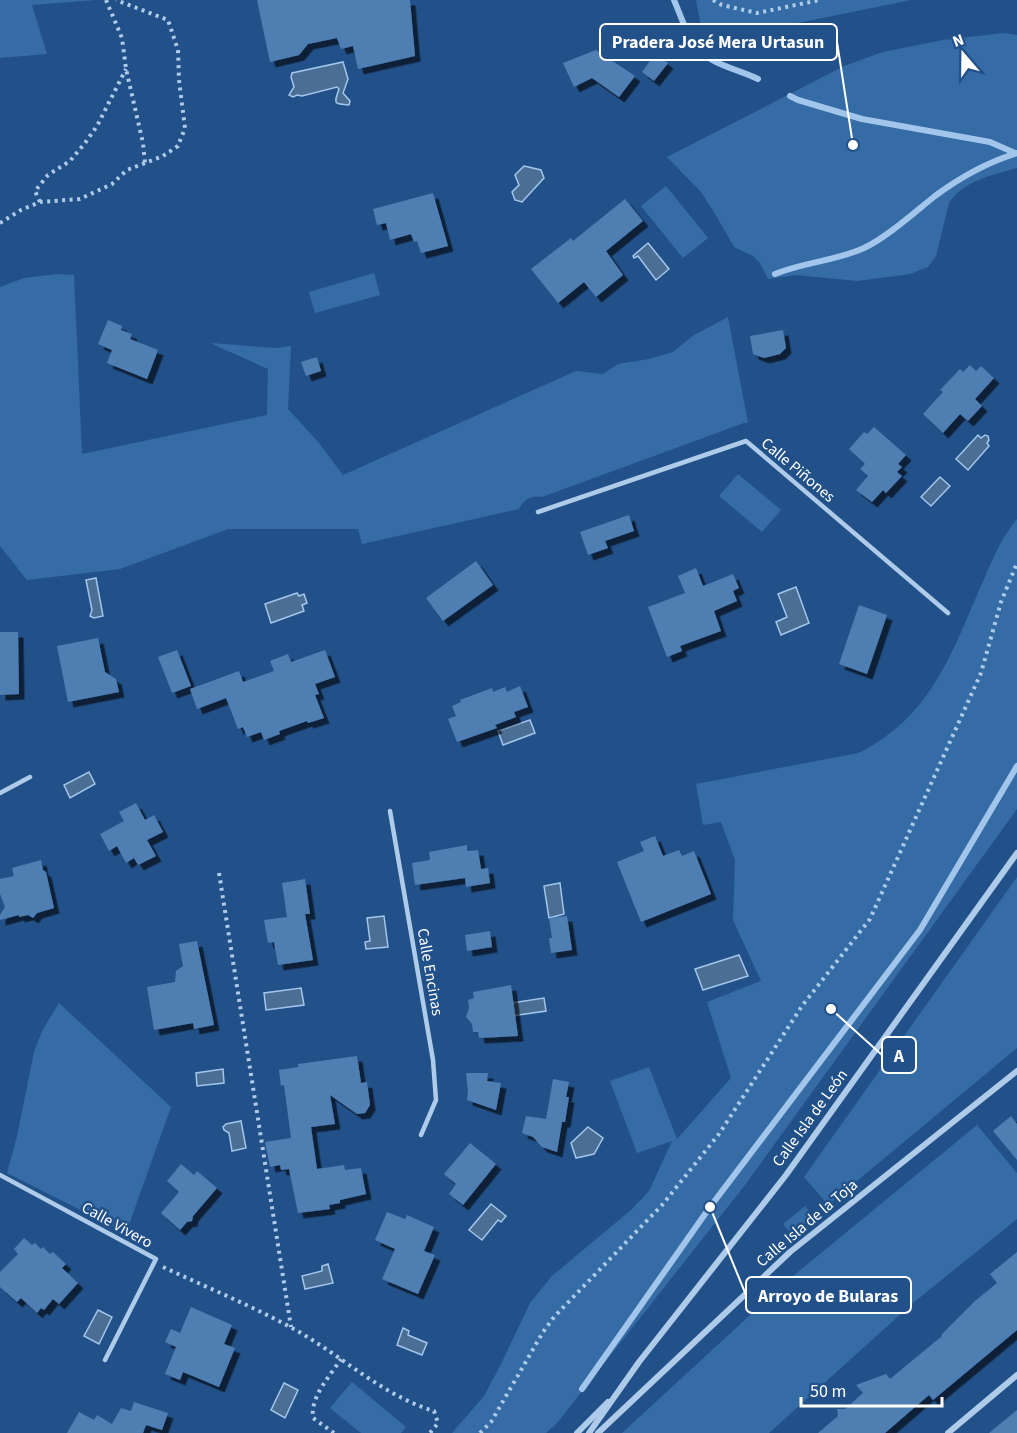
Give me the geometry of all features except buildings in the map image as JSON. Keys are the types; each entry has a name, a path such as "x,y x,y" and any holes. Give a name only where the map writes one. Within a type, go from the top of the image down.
{"street":[{"name":"Calle Isla de León","path":"589,1433 617,1393 786,1175 1017,853"},
{"name":"Calle Isla de la Toja","path":"598,1433 790,1252 1017,1071"},
{"path":"948,1433 1017,1375"},
{"name":"Calle Isla de León","path":"577,1433 617,1393"}],"lane":[{"name":"Calle Piñones","path":"538,512 746,441 948,614"},
{"path":"0,792 30,777"},
{"name":"Calle Encinas","path":"390,811 433,1060 436,1100 421,1135"},
{"name":"Calle Vivero","path":"0,1175 156,1259 105,1360"}],"path":[{"path":"106,0 122,38 145,163"},
{"path":"0,223 40,202 80,199 112,184 127,170 163,156 178,146 185,128 178,50 168,20 116,0"},
{"path":"712,0 722,5 757,13 820,0"},
{"path":"40,202 35,190 48,175 70,161 85,142 104,113 126,69"},
{"path":"480,1433 491,1422 554,1317 663,1204 719,1134 802,1006 870,919 981,673 1001,602 1017,563"},
{"path":"219,873 291,1327"},
{"path":"154,1262 291,1327 386,1389 417,1406 434,1411 438,1423 430,1433"},
{"path":"334,1433 313,1418 311,1409 341,1359"}],"shaded area":[{"path":"0,0 96,0 32,5 47,54 0,58"},
{"path":"696,0 911,0 704,42"},
{"path":"1004,33 1017,35 1017,168 989,176 955,195 949,203 936,256 928,267 910,274 857,281 796,275 768,279 760,263 753,256 734,247 701,192 667,157 844,66 883,52 943,40"},
{"path":"343,62 348,79 343,93 350,101 349,105 336,102 339,89 337,87 302,96 289,95 294,87 292,73"},
{"path":"524,166 541,170 544,178 522,202 515,200 512,192 519,185 515,175"},
{"path":"666,186 708,238 683,258 641,206"},
{"path":"648,243 669,269 656,280 638,256 634,258 633,256"},
{"path":"374,273 380,295 315,313 309,292"},
{"path":"58,274 74,275 82,454 267,415 268,369 210,343 275,348 291,346 288,409 319,443 343,475 576,371 603,374 618,364 673,352 694,335 728,317 748,423 542,497 532,497 526,500 519,509 362,544 358,529 228,529 120,569 27,580 0,546 0,287 24,278"},
{"path":"978,435 981,438 988,436 989,446 968,470 956,459"},
{"path":"738,474 781,510 762,532 719,496"},
{"path":"940,477 950,486 931,506 921,497"},
{"path":"1017,519 1017,809 745,1185 557,1423 546,1433 452,1433 484,1396 530,1303 552,1276 631,1210 649,1191 672,1141 637,1153 610,1081 649,1067 677,1139 731,1078 707,1002 761,981 733,920 735,860 721,822 703,825 696,784 858,753 869,748 904,722 920,704 945,666 994,556"},
{"path":"96,578 103,616 94,618 90,616 92,610 86,580"},
{"path":"796,587 809,623 781,635 776,622 787,617 778,594"},
{"path":"297,593 299,596 304,594 307,603 302,605 304,611 271,623 265,604"},
{"path":"530,720 535,733 503,745 498,731"},
{"path":"89,772 95,784 70,798 64,785"},
{"path":"1017,877 1017,1048 828,1205 804,1177"},
{"path":"560,883 564,914 549,918 544,886"},
{"path":"384,916 388,947 366,949 365,942 370,941 367,918"},
{"path":"739,955 748,976 703,990 695,969"},
{"path":"301,988 304,1005 266,1010 264,993"},
{"path":"544,998 546,1011 505,1017 504,1004"},
{"path":"59,1003 171,1107 126,1233 7,1173 34,1052 42,1031"},
{"path":"223,1069 224,1083 197,1086 196,1073"},
{"path":"241,1121 246,1148 232,1151 229,1133 223,1127 226,1124"},
{"path":"977,1125 1017,1173 1017,1219 913,1303 769,1433 622,1433 787,1281"},
{"path":"588,1127 603,1138 594,1154 576,1158 571,1143"},
{"path":"491,1204 506,1216 501,1222 498,1220 482,1240 469,1230"},
{"path":"805,1206 814,1217 792,1235 783,1224"},
{"path":"328,1264 333,1283 305,1289 302,1276 322,1271 322,1266"},
{"path":"98,1310 112,1317 99,1344 84,1336"},
{"path":"403,1328 409,1331 408,1335 427,1343 422,1355 397,1345"},
{"path":"352,1382 406,1427 401,1433 361,1433 330,1408"},
{"path":"284,1383 298,1390 285,1418 271,1410"}],"waterway":[{"path":"674,0 688,33 699,50 719,63 758,79"},
{"path":"790,96 862,119 990,142 1015,153"},
{"path":"775,274 842,256 873,244 954,183 974,171 1017,153"},
{"path":"582,1389 710,1207 920,930 1017,766"}],"place":[{"name":"Pradera José Mera Urtasun","path":"853,145"},
{"name":"A","path":"831,1009"},
{"name":"Arroyo de Bularas","path":"710,1207"}]}
